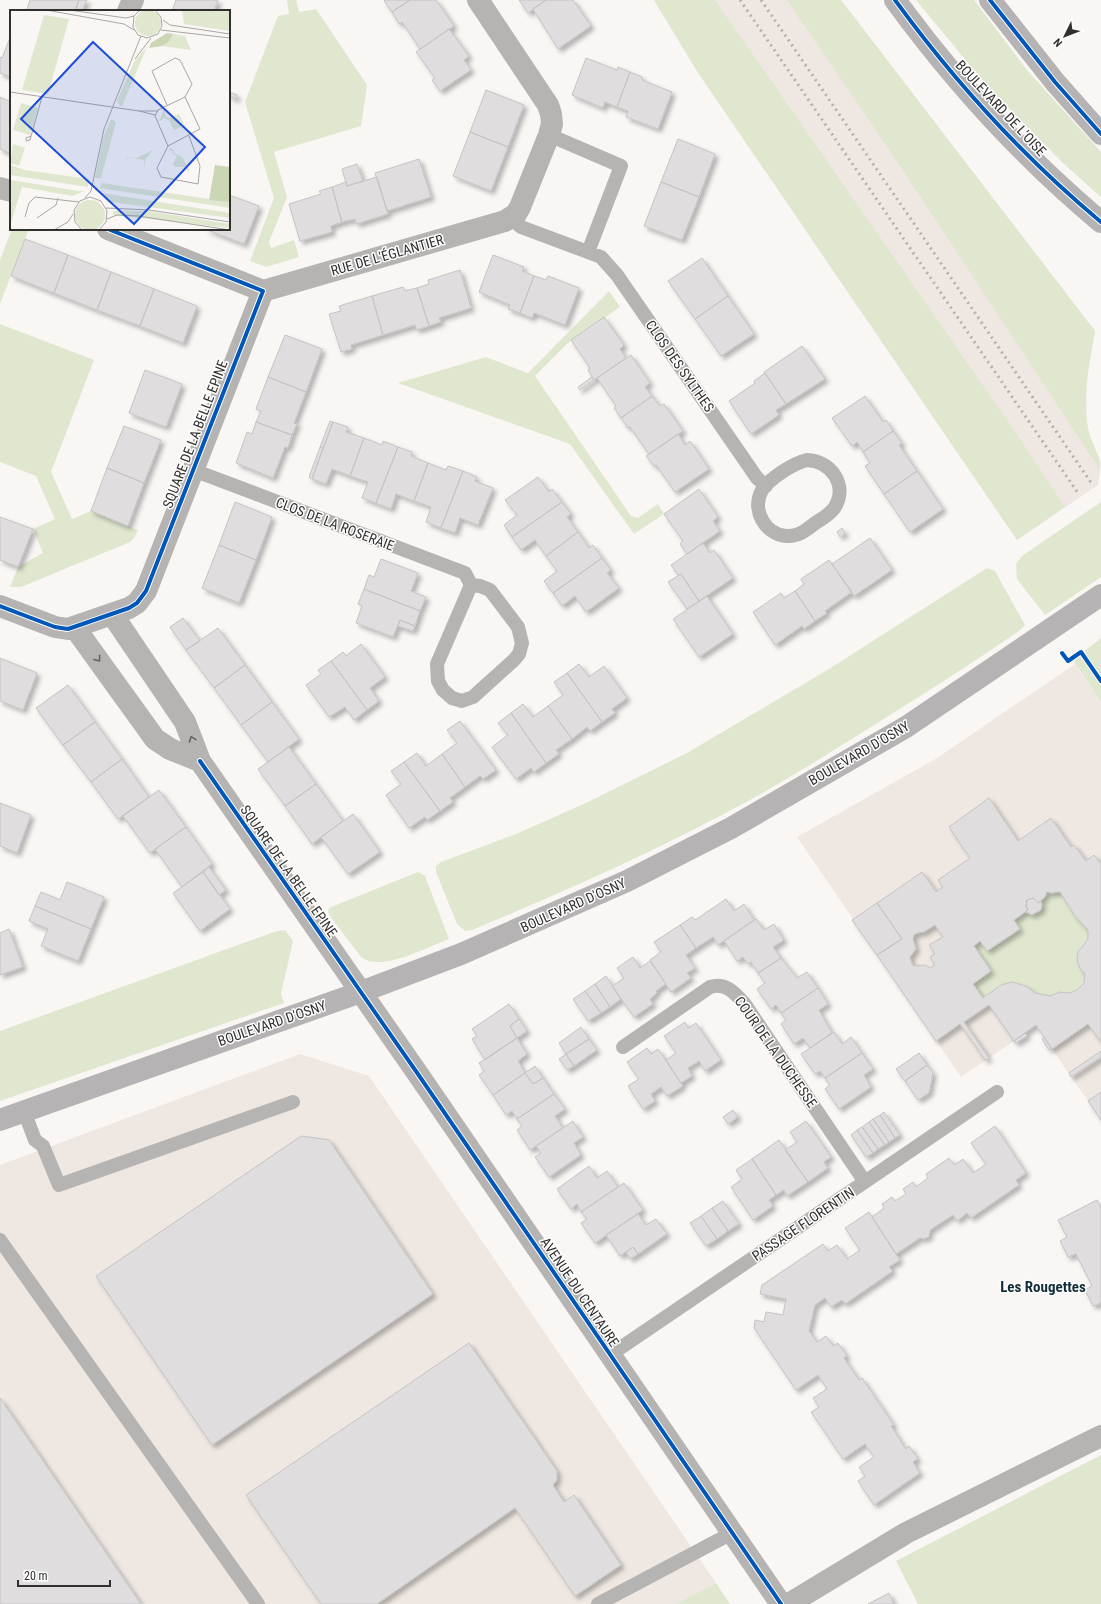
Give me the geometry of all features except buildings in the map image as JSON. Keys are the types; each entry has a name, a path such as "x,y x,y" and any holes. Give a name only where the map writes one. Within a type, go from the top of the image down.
{"main road":[{"name":"BOULEVARD DE L'OISE","path":"895,0 968,92 1059,186 1101,222"},
{"path":"990,0 1055,82 1101,134"},
{"name":"BOULEVARD D'OSNY","path":"0,1120 361,992 461,954 627,881 731,828 906,727 1101,595"}],"street":[{"path":"129,10 134,0"},
{"path":"478,0 548,105 551,114 552,124 549,135 520,207 511,218"},
{"path":"0,188 10,192"},
{"name":"RUE DE L'ÉGLANTIER","path":"263,291 511,218"},
{"path":"110,230 263,291"},
{"name":"SQUARE DE LA BELLE EPINE","path":"0,606 64,629 75,628 137,603 143,595 263,291"},
{"name":"SQUARE DE LA BELLE EPINE","path":"112,614 185,722 200,761 296,901 361,992"},
{"path":"75,628 155,739 170,749 200,761"},
{"name":"AVENUE DU CENTAURE","path":"361,992 782,1604"},
{"path":"789,1604 906,1534 1101,1436"}],"lane":[{"path":"511,218 521,227 588,252 621,166 549,135"},
{"name":"CLOS DES SYLTHES","path":"588,252 601,257 617,275 753,472 766,486"},
{"path":"815,460 834,472 838,479 840,494 834,508 829,514 802,533 787,536 773,532 762,521 758,506 762,491 766,486 793,465 800,462 815,460"},
{"name":"CLOS DE LA ROSERAIE","path":"193,470 465,573 471,585"},
{"path":"471,585 480,586 490,590 518,627 522,643 519,654 514,660 473,697 462,701 452,698 443,690 438,681 437,664 471,585"},
{"name":"COUR DE LA DUCHESSE","path":"623,1047 710,987 719,984 726,987 744,1003 865,1182"},
{"name":"PASSAGE FLORENTIN","path":"610,1355 997,1092"},
{"path":"24,1111 35,1140 43,1146 59,1184 293,1102"},
{"path":"0,1240 258,1604"},
{"path":"598,1604 732,1533"}],"shaded area":[{"path":"654,0 841,0 1095,331 1086,380 1087,422 1090,439 1101,462 1098,485 1017,540 697,71"},
{"path":"1075,664 1101,702 1101,1120 1036,1026 961,1077 797,837 937,758"},
{"path":"300,1054 369,1076 716,1583 676,1604 0,1604 0,1165"}],"green space":[{"path":"287,0 296,0 299,12 316,9 367,85 361,126 274,152 287,197 269,242 271,248 294,240 299,257 266,267 250,261 274,198 245,102 278,16 289,14"},
{"path":"654,0 715,0 1012,427 1065,507 1017,540 697,71"},
{"path":"787,0 841,0 1095,331 1088,377 1086,411 1088,429 1099,459 1100,470 900,166"},
{"path":"916,0 974,0 1027,70 1101,152 1101,197 1064,164 987,86"},
{"path":"12,230 29,230 0,304 0,260"},
{"path":"609,291 620,307 568,343 535,376 631,516 638,518 658,504 664,514 634,534 570,444 398,383 486,357 528,373"},
{"path":"0,324 94,360 51,472 72,519 91,511 138,530 130,542 21,587 10,587 18,567 43,553 33,529 55,519 36,476 0,462"},
{"path":"1101,502 1101,577 1045,615 1017,579 1016,564 1022,556"},
{"path":"987,568 995,571 1025,625 1002,643 817,761 750,800 682,836 612,869 472,930 465,931 457,924 436,872 436,866 441,862 516,834 586,803 687,753 829,669"},
{"path":"1101,638 1101,702 1073,660"},
{"path":"418,872 425,876 449,939 404,957 392,960 380,962 370,961 361,957 330,916 328,912 329,908"},
{"path":"1047,892 1060,892 1075,916 1088,930 1088,939 1081,948 1077,960 1085,974 1083,983 1076,991 1073,992 1040,995 1034,993 1019,983 1012,982 1000,986 983,998 973,984 991,971 974,946 980,941 1020,929 1014,920 1042,900"},
{"path":"285,930 293,941 281,994 284,1003 0,1101 0,1031 277,931"},
{"path":"1101,1455 1101,1604 918,1604 896,1561"},
{"path":"716,1583 730,1604 676,1604"}],"railway":[{"path":"740,0 1078,493"},
{"path":"761,0 1092,484"}],"cycle path":[{"path":"895,0 942,60 991,117 1044,171 1101,222"},
{"path":"990,0 1055,82 1101,134"},
{"path":"0,606 55,627 68,629 129,608 137,603 146,591 263,291 110,230"},
{"path":"1062,653 1068,661 1081,652 1101,681"},
{"path":"200,761 420,1077 781,1604"}],"district":[{"name":"Les Rougettes","path":"1043,1287"}]}
